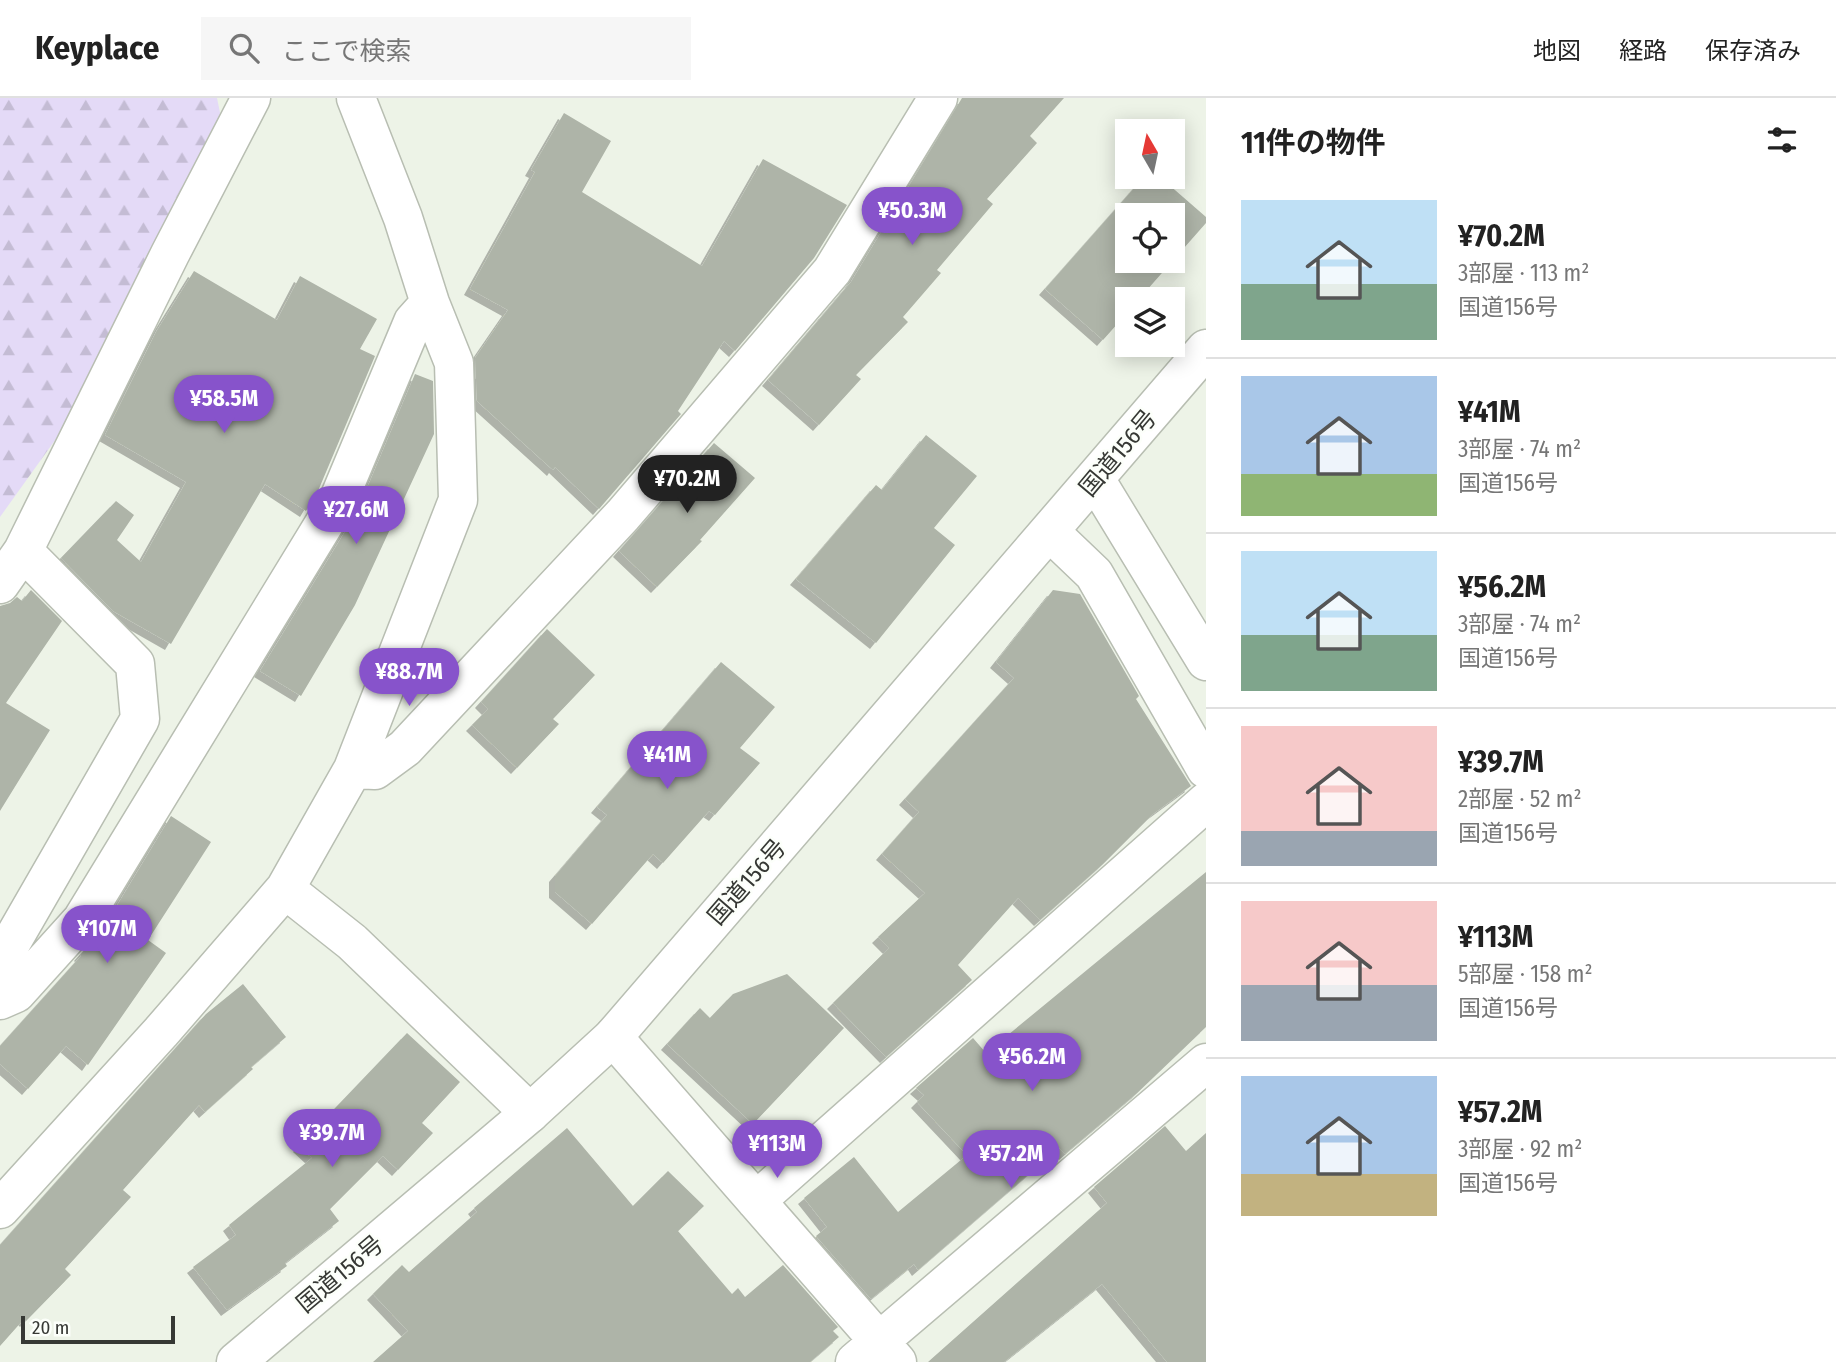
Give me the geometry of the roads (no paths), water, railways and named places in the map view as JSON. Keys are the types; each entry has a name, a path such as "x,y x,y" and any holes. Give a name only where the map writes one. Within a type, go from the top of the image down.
{"main road":[{"path":"0,584 23,551 170,254 251,98"},
{"path":"0,1209 285,889 353,769 458,499 454,363 356,98"},
{"path":"353,769 375,771 405,748 623,515 832,271 938,98"},
{"path":"0,1000 16,993 82,920 338,501 413,321 430,303"},
{"name":"国道156号","path":"236,1362 530,1113 613,1037 1206,349"},
{"path":"1095,479 1206,661"},
{"path":"1050,532 1094,573 1206,769"},
{"path":"0,962 140,719 135,664 23,551"},
{"path":"756,1201 1206,802"},
{"path":"285,889 352,942 530,1113"},
{"path":"613,1037 756,1201 877,1355 1206,1063"}]}
